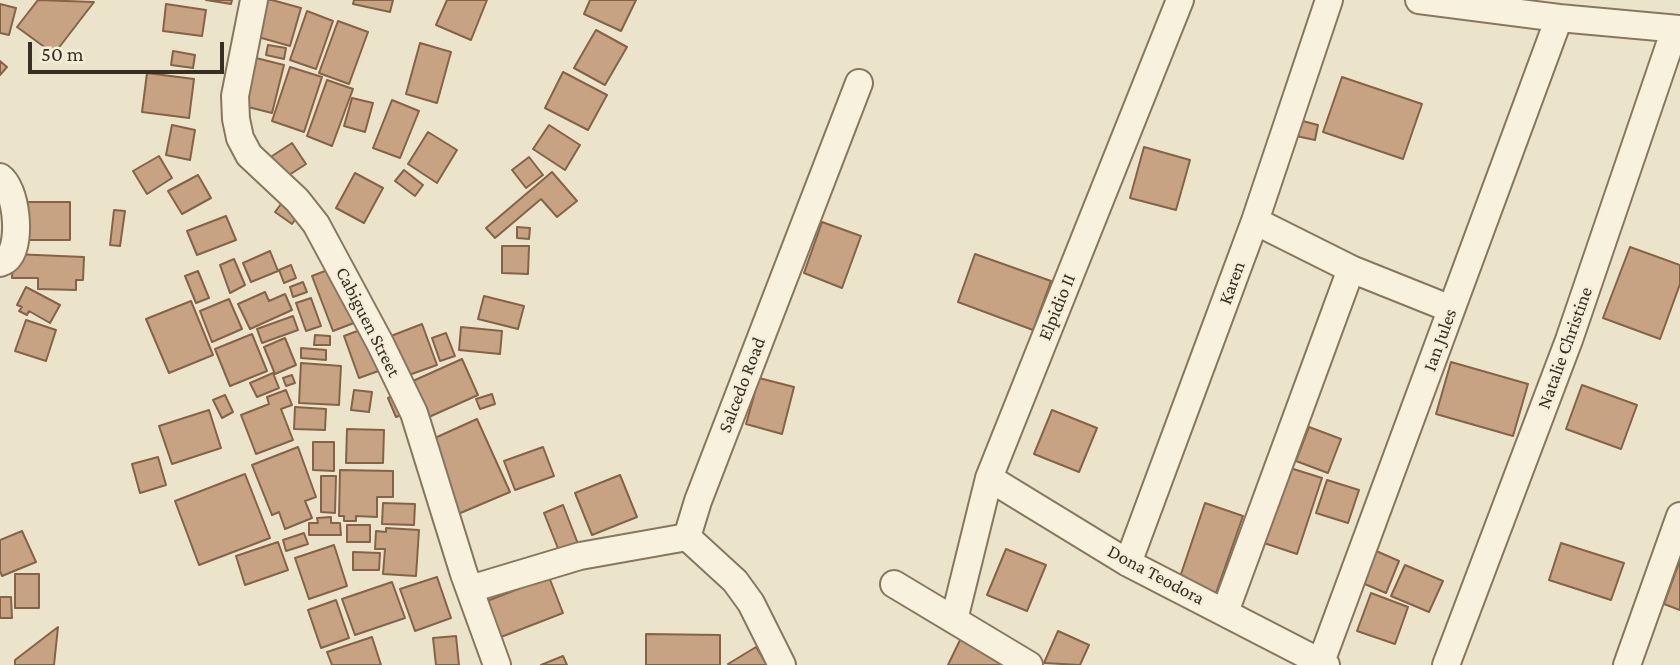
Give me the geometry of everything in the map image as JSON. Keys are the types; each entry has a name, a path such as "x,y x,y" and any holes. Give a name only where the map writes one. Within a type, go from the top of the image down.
{"street":[{"name":"Cabiguen Street","path":"254,0 235,96 240,138 249,155 297,200 316,224 380,343 414,413 497,665"},
{"name":"Elpidio II","path":"954,620 989,478 1180,0"},
{"name":"Karen","path":"1128,563 1255,221 1329,0"},
{"path":"1419,0 1559,18 1677,29"},
{"name":"Ian Jules","path":"1323,664 1559,18"},
{"name":"Natalie Christine","path":"1446,665 1569,340 1677,29"},
{"name":"Salcedo Road","path":"687,537 698,501 779,287 859,83"},
{"path":"0,177 9,186 14,198 15,241 10,256 0,263"},
{"path":"1255,221 1351,269 1451,309"},
{"path":"1225,612 1351,269"},
{"name":"Dona Teodora","path":"989,478 1128,563 1323,664"},
{"path":"1627,665 1680,516"},
{"path":"470,589 580,556 687,537 735,581 751,603 782,665"},
{"path":"894,584 1029,665"}],"building":[{"path":"38,0 94,2 54,54 17,27"},
{"path":"206,0 232,0 231,4"},
{"path":"261,0 272,0 301,8 290,46 251,35"},
{"path":"354,0 393,0 390,12 353,4"},
{"path":"447,0 487,0 471,40 436,25"},
{"path":"590,0 636,0 621,31 584,14"},
{"path":"0,4 16,8 9,35 0,33"},
{"path":"166,4 206,10 202,36 163,31"},
{"path":"307,11 333,21 316,69 290,60"},
{"path":"338,21 368,32 349,84 319,73"},
{"path":"596,30 627,47 605,85 574,68"},
{"path":"420,43 451,52 437,103 406,94"},
{"path":"268,45 286,48 284,59 266,55"},
{"path":"173,51 195,55 193,68 171,65"},
{"path":"248,56 284,65 272,113 236,104"},
{"path":"0,61 7,67 0,75"},
{"path":"290,67 322,77 304,132 272,121"},
{"path":"563,72 607,95 588,130 545,108"},
{"path":"147,73 194,79 189,118 142,112"},
{"path":"1342,77 1422,104 1403,159 1323,132"},
{"path":"327,80 353,89 332,146 307,136"},
{"path":"352,98 373,103 365,132 344,126"},
{"path":"392,100 419,111 400,158 373,148"},
{"path":"1299,120 1318,125 1315,140 1296,136"},
{"path":"172,125 195,130 190,160 166,155"},
{"path":"549,125 580,145 565,170 533,149"},
{"path":"428,132 457,150 437,183 408,164"},
{"path":"292,143 306,164 280,181 266,160"},
{"path":"1144,147 1190,160 1176,210 1130,198"},
{"path":"159,156 172,178 147,194 133,171"},
{"path":"529,157 543,175 526,188 512,170"},
{"path":"404,170 423,185 415,196 395,181"},
{"path":"552,172 577,201 557,217 541,199 495,238 486,228"},
{"path":"355,173 383,188 364,223 336,208"},
{"path":"198,175 211,198 182,214 168,191"},
{"path":"284,200 301,212 292,224 275,212"},
{"path":"23,202 70,202 70,240 22,240"},
{"path":"114,210 125,211 120,246 110,245"},
{"path":"226,216 236,240 197,255 187,231"},
{"path":"822,222 861,236 842,288 804,273"},
{"path":"517,227 530,228 529,239 517,238"},
{"path":"502,246 529,246 528,274 502,273"},
{"path":"1630,247 1680,265 1680,284 1660,339 1603,318"},
{"path":"270,251 278,271 251,282 243,263"},
{"path":"13,254 84,257 83,280 76,280 76,290 38,289 38,278 12,278"},
{"path":"975,254 1051,281 1033,330 958,302"},
{"path":"234,259 245,285 230,293 220,265"},
{"path":"291,265 296,278 284,283 279,270"},
{"path":"338,266 359,321 333,331 312,276"},
{"path":"198,271 209,298 196,303 185,276"},
{"path":"303,282 307,292 293,297 290,287"},
{"path":"26,287 60,305 50,323 29,311 27,315 19,311 22,307 17,305"},
{"path":"265,292 269,301 285,294 292,310 250,329 238,304"},
{"path":"484,296 524,306 518,329 478,319"},
{"path":"311,298 321,326 306,331 296,303"},
{"path":"229,299 242,329 212,342 200,311"},
{"path":"191,301 213,355 169,373 146,319"},
{"path":"293,316 298,330 262,343 257,329"},
{"path":"26,320 56,330 46,361 15,351"},
{"path":"422,324 437,365 406,376 391,336"},
{"path":"368,327 384,369 359,378 344,336"},
{"path":"461,327 502,331 500,354 459,350"},
{"path":"446,333 455,356 440,361 432,338"},
{"path":"252,334 267,371 230,386 215,349"},
{"path":"315,335 330,336 330,345 314,345"},
{"path":"285,338 296,365 275,374 264,347"},
{"path":"301,348 326,350 326,360 301,358"},
{"path":"462,359 478,395 420,421 404,385"},
{"path":"1451,362 1528,384 1513,436 1436,414"},
{"path":"301,363 341,366 339,405 299,403"},
{"path":"273,373 279,388 257,397 250,383"},
{"path":"292,375 295,383 286,386 283,378"},
{"path":"759,378 794,387 782,434 746,424"},
{"path":"1582,385 1637,405 1621,449 1566,429"},
{"path":"286,390 292,405 281,409 293,440 256,454 241,415 269,404 267,397"},
{"path":"354,390 372,392 369,412 351,410"},
{"path":"403,392 411,412 396,417 388,398"},
{"path":"492,394 495,404 480,409 476,399"},
{"path":"225,395 233,412 222,418 213,400"},
{"path":"295,407 326,409 325,430 294,429"},
{"path":"209,410 221,448 172,464 159,426"},
{"path":"1052,410 1097,428 1079,472 1034,454"},
{"path":"477,419 510,492 458,514 426,442"},
{"path":"1309,427 1341,439 1328,473 1296,461"},
{"path":"347,429 384,430 383,463 346,463"},
{"path":"313,442 334,442 334,471 313,470"},
{"path":"298,447 316,497 305,501 312,518 285,529 279,512 272,515 252,465"},
{"path":"543,447 554,476 515,490 504,461"},
{"path":"158,457 166,485 140,493 132,464"},
{"path":"1287,467 1322,478 1297,554 1261,542"},
{"path":"340,470 393,471 393,497 377,497 377,517 356,516 356,521 344,521 344,516 339,516"},
{"path":"245,474 270,538 199,565 175,501"},
{"path":"620,475 637,517 592,535 575,493"},
{"path":"321,476 336,476 335,513 321,512"},
{"path":"1327,480 1359,490 1348,523 1316,513"},
{"path":"383,503 415,504 414,525 382,524"},
{"path":"1205,503 1243,516 1216,593 1179,580"},
{"path":"563,505 580,549 561,556 544,513"},
{"path":"331,517 331,523 340,523 341,535 309,535 309,523 318,523 317,518"},
{"path":"347,525 370,525 370,542 347,542"},
{"path":"386,528 419,530 416,576 383,574 385,549 375,549 376,531 386,532"},
{"path":"22,531 36,562 2,576 0,540"},
{"path":"304,533 308,544 286,551 283,540"},
{"path":"278,542 288,570 245,585 236,556"},
{"path":"1561,543 1624,563 1611,600 1549,580"},
{"path":"334,545 347,586 309,599 295,558"},
{"path":"1006,549 1046,565 1027,611 987,595"},
{"path":"1374,550 1399,561 1386,593 1360,582"},
{"path":"353,552 380,553 379,570 353,570"},
{"path":"1680,560 1680,610 1664,604"},
{"path":"1405,565 1443,581 1429,612 1391,596"},
{"path":"15,574 39,574 39,608 15,608"},
{"path":"437,577 451,618 415,631 400,589"},
{"path":"549,577 563,613 501,637 487,601"},
{"path":"392,582 405,618 355,635 342,599"},
{"path":"1371,593 1408,607 1395,644 1357,631"},
{"path":"0,597 11,597 12,618 0,618"},
{"path":"336,600 349,638 321,648 308,610"},
{"path":"58,627 54,665 15,665 15,660"},
{"path":"1058,631 1089,645 1080,665 1044,663"},
{"path":"646,634 720,635 720,665 646,665"},
{"path":"456,636 459,665 436,665 433,638"},
{"path":"962,636 1020,665 948,665"},
{"path":"372,637 381,665 332,665 327,652"},
{"path":"756,647 767,665 728,664"},
{"path":"563,656 567,665 541,665"}]}
